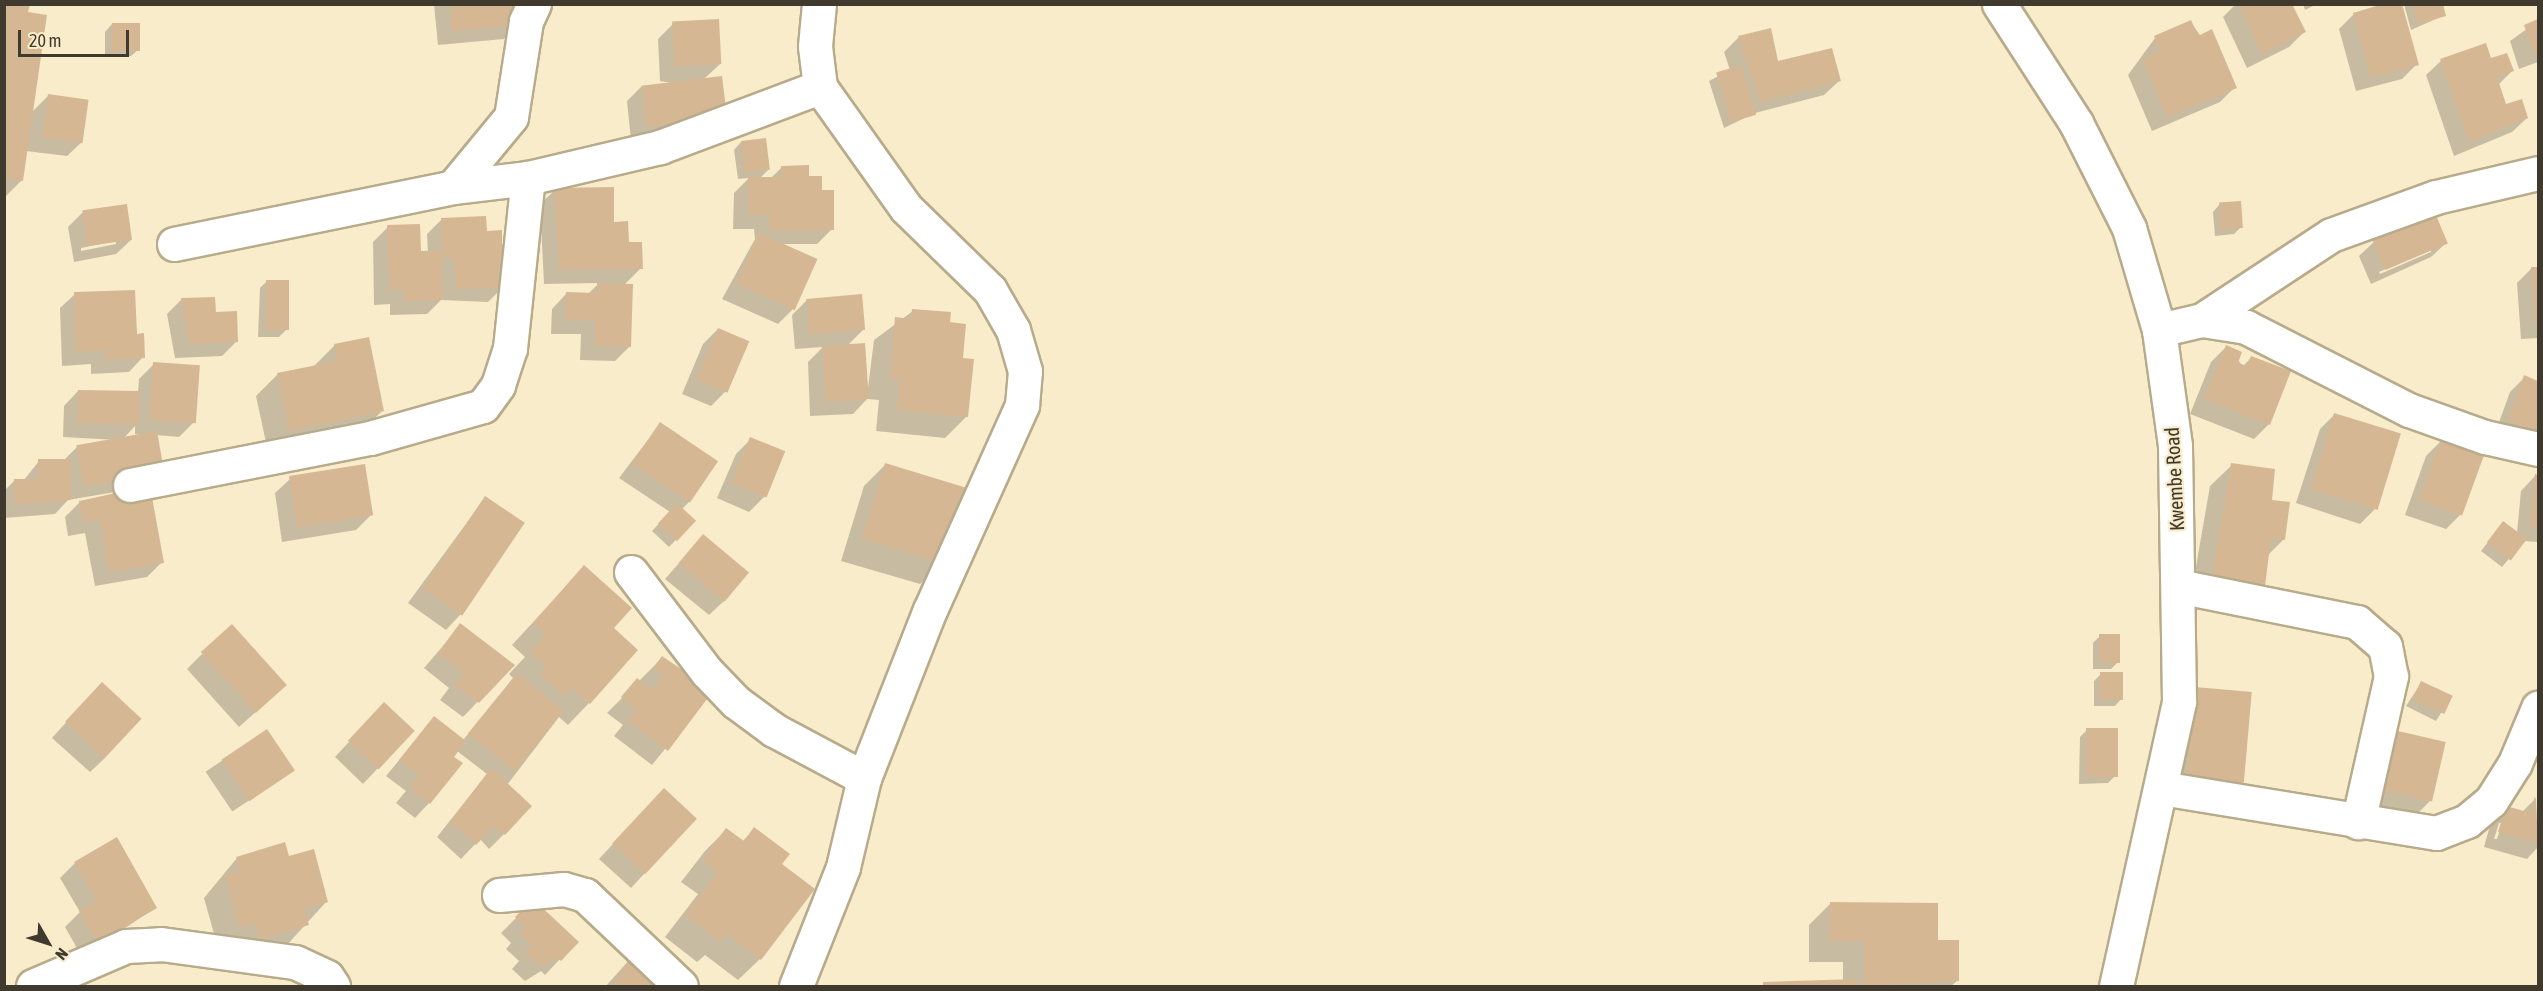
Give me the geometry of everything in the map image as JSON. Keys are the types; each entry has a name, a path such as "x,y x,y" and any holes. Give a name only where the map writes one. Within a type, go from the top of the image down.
{"street":[{"path":"453,187 511,117 526,21 534,4"},
{"path":"796,987 843,867 864,778 930,610 993,480 1022,405 1025,371 1013,330 990,290 906,208 820,87 815,46 819,4"},
{"name":"Kwembe Road","path":"1999,4 2076,123 2129,228 2159,330 2175,446 2179,702 2116,987"},
{"path":"174,244 453,187 528,178 660,147 820,87"},
{"path":"2159,330 2202,320 2331,235 2436,197 2538,173"},
{"path":"130,485 370,438 483,406 498,385 510,348 528,178"},
{"path":"2202,320 2247,327 2409,410 2485,437 2538,449"},
{"path":"631,572 706,672 736,702 774,730 864,778"},
{"path":"2178,586 2357,622 2385,646 2391,676 2358,822"},
{"path":"2161,788 2436,833 2467,821 2491,801 2515,763 2538,708"},
{"path":"499,895 564,889 585,896 681,987"},
{"path":"33,987 126,946 161,944 295,962 327,977 333,987"}],"building":[{"path":"4,4 30,4 28,12 47,15 23,181 4,178"},
{"path":"450,4 519,4 520,25 452,31"},
{"path":"2238,4 2292,4 2306,32 2262,54"},
{"path":"2383,4 2402,4 2419,65 2371,78 2353,13"},
{"path":"2413,4 2443,4 2446,16 2418,24"},
{"path":"719,19 721,64 674,66 672,21"},
{"path":"2538,19 2538,54 2534,55 2524,25"},
{"path":"2191,20 2198,36 2212,29 2237,88 2167,117 2142,59 2159,51 2154,36"},
{"path":"112,23 140,23 140,51 112,51"},
{"path":"1771,28 1778,61 1832,48 1841,81 1760,102 1738,36"},
{"path":"2486,43 2491,58 2507,53 2514,71 2497,77 2506,104 2522,99 2528,118 2469,142 2440,59"},
{"path":"1741,65 1756,115 1731,122 1716,73"},
{"path":"722,76 727,117 647,127 642,86"},
{"path":"48,94 89,100 82,143 42,138"},
{"path":"766,138 770,170 745,173 741,141"},
{"path":"809,165 809,176 822,176 822,190 834,190 834,230 769,230 769,215 748,215 748,177 781,177 781,166"},
{"path":"614,187 614,222 628,221 629,242 642,242 643,269 559,270 554,188"},
{"path":"2241,201 2243,228 2221,229 2219,203"},
{"path":"127,204 132,240 87,246 82,210"},
{"path":"2435,213 2448,243 2385,270 2372,240"},
{"path":"486,216 487,231 502,230 502,245 513,244 504,288 456,289 454,258 443,258 441,218"},
{"path":"420,224 421,251 441,250 443,300 405,301 404,290 389,291 387,225"},
{"path":"759,233 817,259 795,310 736,284"},
{"path":"2531,267 2538,267 2538,325 2535,325"},
{"path":"266,280 289,280 289,330 266,330"},
{"path":"597,283 633,284 631,347 595,346 595,320 565,320 566,292 597,293"},
{"path":"135,290 137,334 144,333 145,358 105,360 105,350 76,352 74,292"},
{"path":"862,294 865,330 809,335 806,299"},
{"path":"215,297 216,312 237,311 238,342 189,344 181,298"},
{"path":"912,309 951,312 950,322 966,324 963,358 974,359 968,417 897,410 900,379 890,378 895,317 911,319"},
{"path":"718,328 749,341 727,393 696,380"},
{"path":"369,337 384,411 289,431 277,373 337,361 334,344"},
{"path":"865,343 869,399 826,402 822,346"},
{"path":"2226,345 2242,352 2238,363 2247,366 2251,356 2291,371 2270,425 2204,399"},
{"path":"153,362 200,365 196,423 149,420"},
{"path":"2524,375 2538,381 2538,433 2508,421"},
{"path":"78,390 140,391 139,424 77,423"},
{"path":"2334,413 2401,433 2378,510 2311,490"},
{"path":"660,422 718,461 690,503 632,463"},
{"path":"157,431 164,472 84,487 76,445"},
{"path":"750,437 785,451 767,498 731,483"},
{"path":"2441,439 2484,455 2462,516 2419,500"},
{"path":"38,459 70,459 71,500 15,504 14,479 38,479"},
{"path":"885,463 965,488 942,563 862,539"},
{"path":"2231,463 2275,469 2272,500 2290,502 2285,540 2271,538 2265,586 2211,580"},
{"path":"365,464 373,515 297,527 289,476"},
{"path":"2535,474 2538,475 2538,527 2530,526"},
{"path":"150,486 164,563 109,572 100,519 83,522 79,501"},
{"path":"485,496 525,523 462,616 422,589"},
{"path":"677,503 696,521 677,541 658,523"},
{"path":"2503,521 2527,539 2511,561 2487,543"},
{"path":"703,534 749,573 725,602 679,563"},
{"path":"584,565 632,608 614,628 638,650 590,704 571,688 564,695 540,674 547,667 530,652 545,635 533,623"},
{"path":"460,623 515,665 479,703 454,685 463,673 438,653"},
{"path":"232,624 287,685 256,713 201,652"},
{"path":"2099,634 2120,634 2120,663 2099,663"},
{"path":"662,656 713,691 668,751 628,721 637,710 621,697 637,678 652,690 664,675 654,667"},
{"path":"2100,672 2123,672 2123,700 2100,700"},
{"path":"517,673 564,711 515,771 468,734"},
{"path":"2421,681 2453,696 2444,714 2413,699"},
{"path":"102,682 141,719 105,758 65,721"},
{"path":"2195,687 2252,692 2244,783 2187,778"},
{"path":"384,702 415,731 379,769 348,741"},
{"path":"434,716 466,741 454,757 463,763 430,804 410,788 419,776 399,760"},
{"path":"2086,728 2118,728 2118,777 2086,777"},
{"path":"267,729 295,770 249,801 221,760"},
{"path":"2398,731 2446,742 2432,801 2384,790"},
{"path":"491,768 532,806 505,835 495,825 476,845 450,822"},
{"path":"664,788 697,819 645,874 612,844"},
{"path":"2535,796 2538,843 2498,832 2506,806 2531,813"},
{"path":"754,827 790,854 782,864 815,889 761,960 727,934 720,942 685,915 718,872 702,860 726,828 744,841"},
{"path":"117,837 157,908 97,943 79,911 97,901 74,862"},
{"path":"285,842 289,856 314,849 328,902 304,909 309,925 260,939 256,923 239,927 225,875 240,871 236,857"},
{"path":"533,899 579,942 561,961 556,957 541,967 525,953 533,945 519,933 525,927 515,917"},
{"path":"1830,902 1938,903 1938,940 1959,940 1959,981 1864,986 1864,941 1829,941"},
{"path":"630,957 662,986 614,986"},
{"path":"1857,979 1857,986 1763,986 1763,982"}]}
